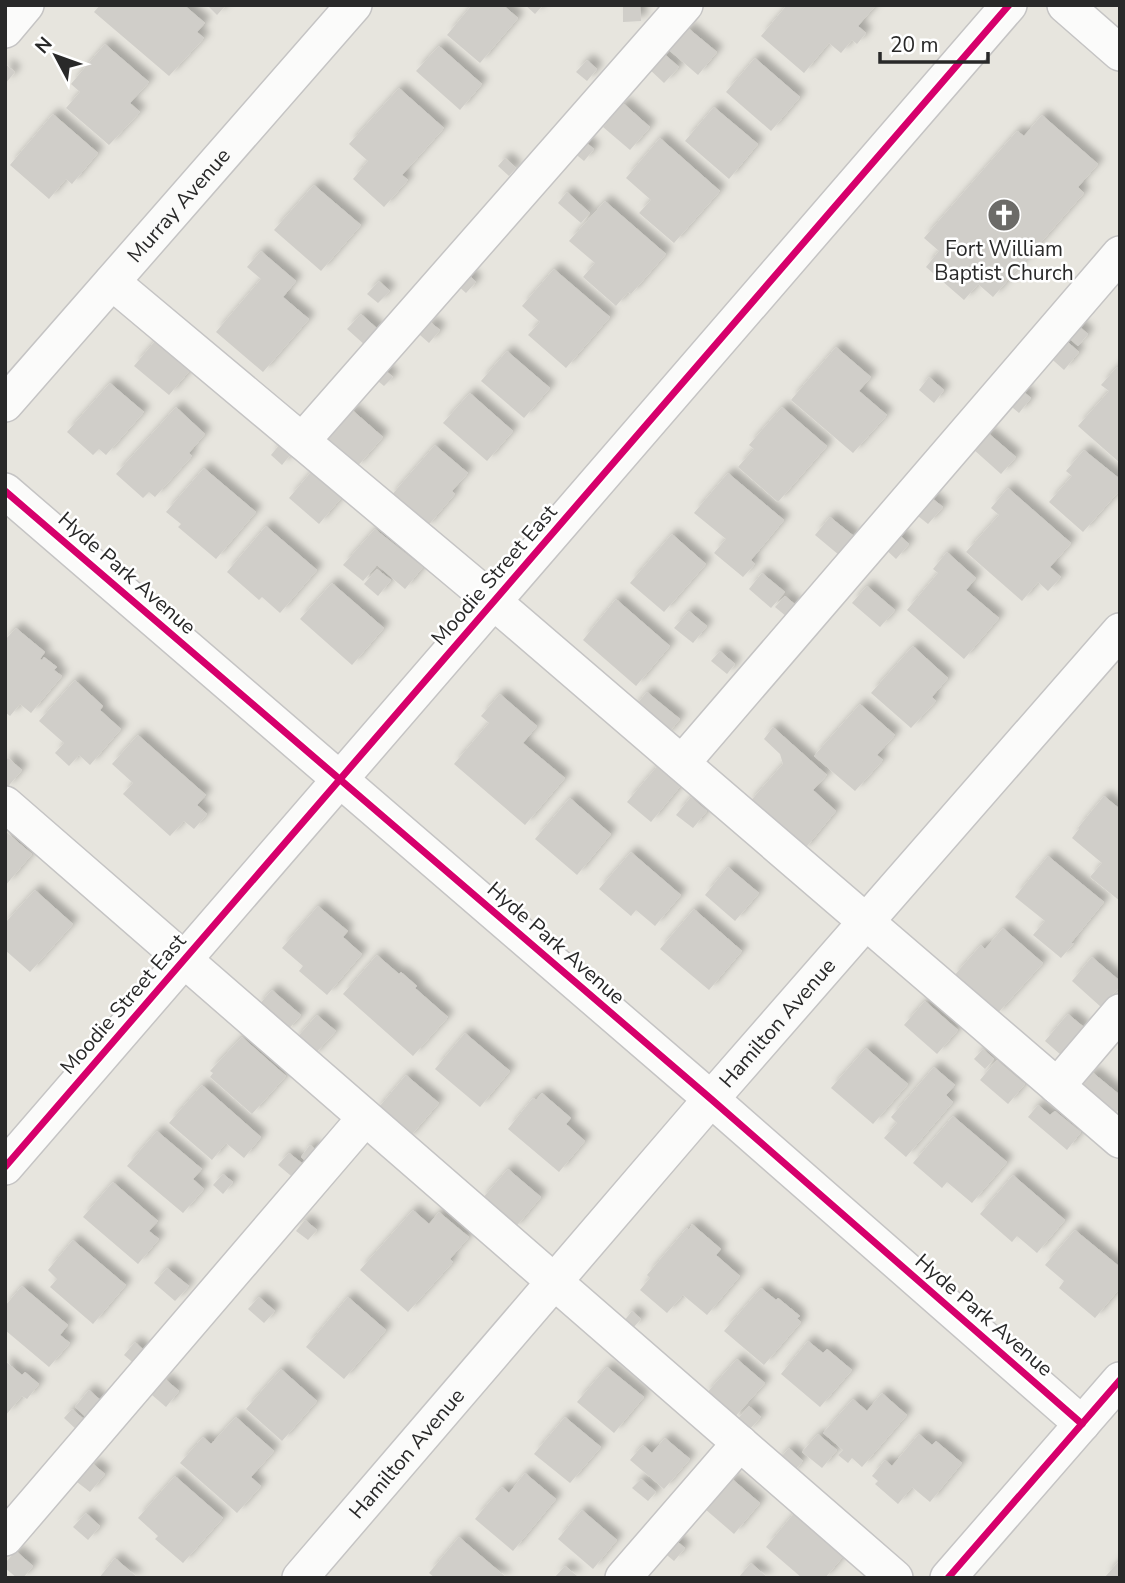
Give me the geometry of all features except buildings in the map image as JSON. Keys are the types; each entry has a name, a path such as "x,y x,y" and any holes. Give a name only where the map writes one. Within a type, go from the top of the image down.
{"street":[{"path":"5,30 26,5"},
{"name":"Murray Avenue","path":"5,404 354,5"},
{"path":"302,441 685,5"},
{"name":"Moodie Street East","path":"5,1167 1009,5"},
{"path":"1065,5 1120,53"},
{"path":"682,763 1120,254"},
{"path":"112,282 494,602 1120,1140"},
{"name":"Hyde Park Avenue","path":"5,491 711,1099 1082,1424"},
{"name":"Hamilton Avenue","path":"300,1578 711,1099 1120,631"},
{"path":"5,804 895,1578"},
{"path":"1057,1086 1120,1012"},
{"path":"5,1538 365,1118"},
{"path":"948,1578 1120,1380"},
{"path":"622,1578 740,1443"}],"cycle path":[{"path":"5,1167 1009,5"},
{"path":"5,491 711,1099 1082,1424"},
{"path":"948,1578 1120,1380"}],"place":[{"name":"Fort William Baptist Church","path":"1004,215"}]}
